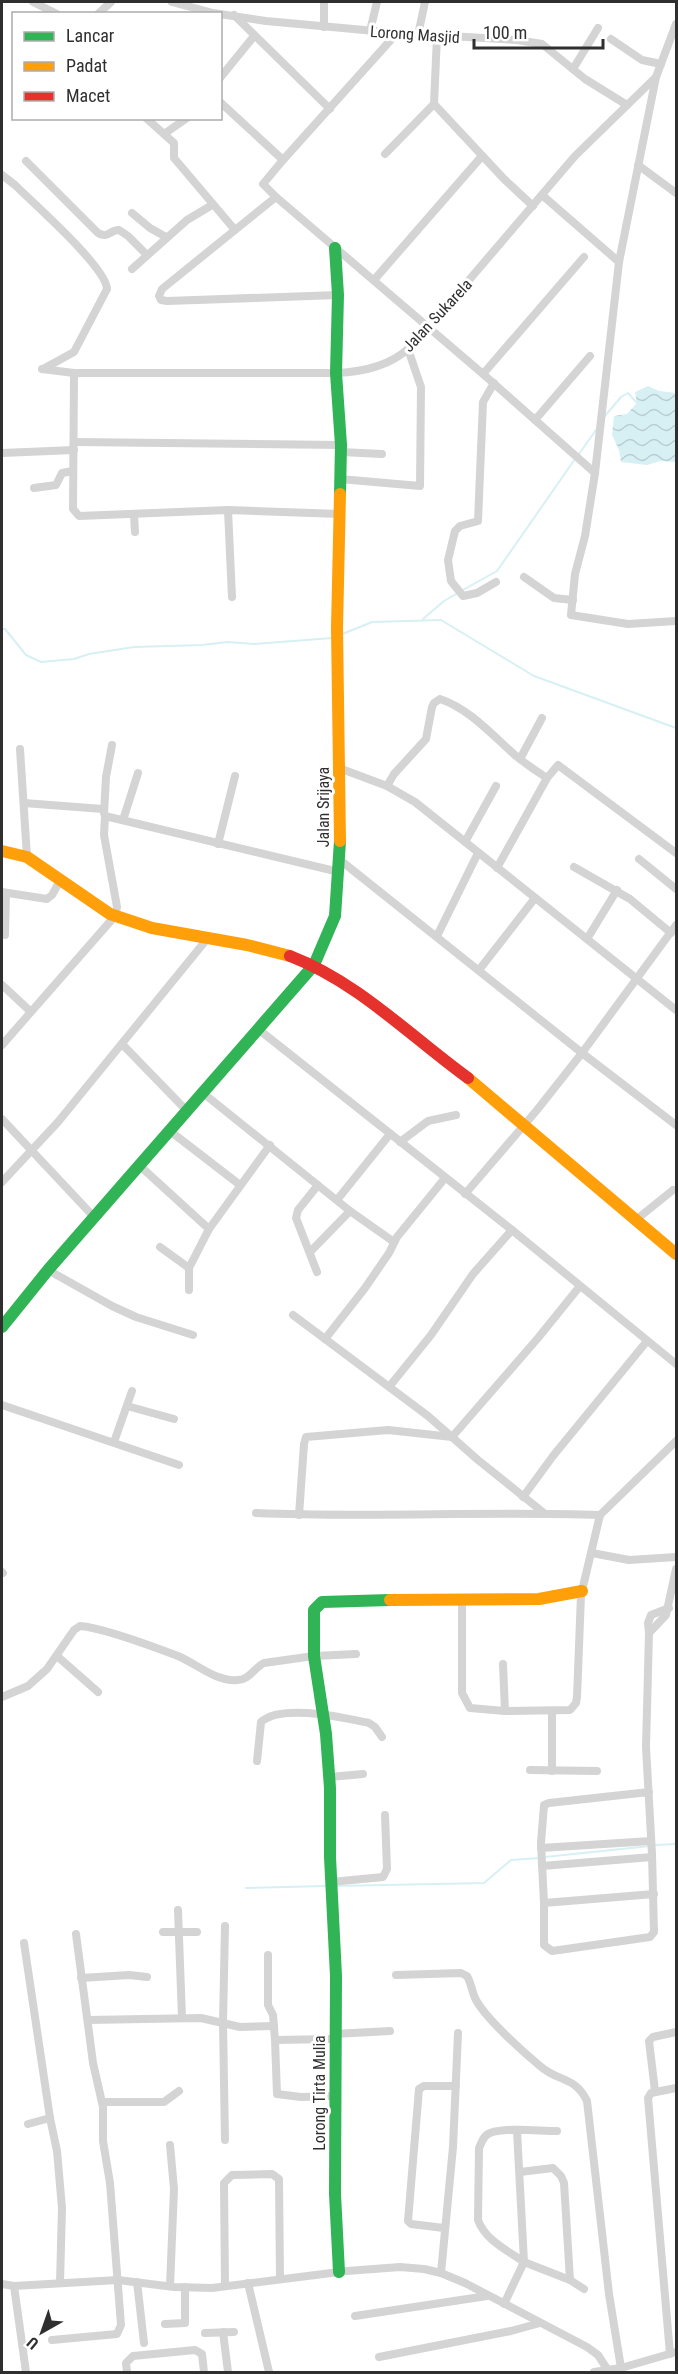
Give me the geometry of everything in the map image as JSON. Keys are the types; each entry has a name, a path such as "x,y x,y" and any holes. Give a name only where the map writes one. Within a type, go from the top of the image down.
{"street":[{"path":"33,2 53,12"},
{"name":"Lorong Masjid","path":"172,2 203,6 234,15 324,27 517,40 542,44 573,69 627,105"},
{"path":"324,2 324,27"},
{"path":"370,31 377,2"},
{"path":"418,34 425,2"},
{"path":"234,15 330,109"},
{"name":"Jalan Sukarela","path":"2,174 95,264 107,283 107,289 74,352 42,369 74,373 336,373 380,365 408,349 575,156 656,77 676,26"},
{"path":"573,69 598,28"},
{"path":"398,33 263,182 276,197 494,383 595,473"},
{"path":"222,76 254,36"},
{"path":"386,154 434,104 437,36"},
{"path":"611,39 642,60 661,64"},
{"path":"656,77 619,262 595,473 585,536 574,574 572,616 628,624 676,621"},
{"path":"222,104 283,159"},
{"path":"434,104 533,206"},
{"path":"148,120 174,143 174,158 235,230"},
{"path":"164,134 184,120"},
{"path":"374,280 482,156"},
{"path":"26,161 98,233 108,236 119,230 147,255"},
{"path":"638,165 676,193"},
{"path":"542,195 619,262"},
{"path":"276,197 162,289 159,296 161,300 167,302 338,295"},
{"path":"132,269 166,237 212,204"},
{"path":"132,213 150,228 166,237"},
{"path":"74,373 73,509 75,514 79,516 134,515 228,510 340,514 341,449 336,373 338,295 335,248"},
{"path":"483,374 584,257"},
{"path":"340,479 420,486 420,387 408,349"},
{"path":"535,420 590,356"},
{"path":"494,383 483,402 478,521 460,526 455,531 448,560 451,581 460,592 477,594 496,582"},
{"path":"2,453 74,446 341,449 382,454"},
{"path":"34,488 57,485 62,473 73,471"},
{"path":"228,510 232,597"},
{"name":"Jalan Srijaya","path":"2,1327 48,1270 314,965 335,916 339,866 337,628 340,514"},
{"path":"134,515 135,532"},
{"path":"524,577 554,598 573,600"},
{"path":"387,786 394,774 426,739 432,707 437,700 453,704 546,778"},
{"path":"520,759 542,718"},
{"path":"2,1044 115,916 117,907 104,835 106,777 112,745"},
{"path":"20,749 27,857"},
{"path":"497,868 546,778 556,766 560,766 676,853"},
{"path":"339,768 387,786 414,802 676,1010"},
{"path":"123,820 138,773"},
{"path":"218,844 235,776"},
{"path":"465,842 496,786"},
{"path":"24,803 104,813 218,844 339,866 436,936 676,1125"},
{"path":"2,851 27,857 115,916 152,928 291,956 314,965 369,1000 525,1123 676,1254"},
{"path":"436,936 478,853"},
{"path":"639,859 676,889"},
{"path":"465,1194 582,1053 674,929 617,890 574,867"},
{"path":"5,935 4,893 47,899 52,895 61,879"},
{"path":"587,939 617,890"},
{"path":"479,970 535,898"},
{"path":"2,1182 58,1122 207,939"},
{"path":"2,985 30,1011"},
{"path":"258,1029 512,1230 676,1365"},
{"path":"122,1044 187,1111"},
{"path":"203,1093 350,1211 394,1242"},
{"path":"400,1142 428,1121 456,1115"},
{"path":"2,1119 94,1217"},
{"path":"170,1131 240,1185"},
{"path":"337,1200 390,1134"},
{"path":"189,1290 189,1268 209,1229 270,1145"},
{"path":"140,1166 209,1229"},
{"path":"325,1339 365,1288 394,1242 445,1178"},
{"path":"317,1272 311,1251 296,1218 298,1210 318,1185"},
{"path":"637,1219 673,1190"},
{"path":"311,1251 350,1211"},
{"path":"389,1387 431,1335 473,1274 512,1230"},
{"path":"159,1247 189,1268"},
{"path":"48,1270 136,1317 193,1335"},
{"path":"452,1437 580,1286"},
{"path":"293,1315 428,1416 544,1513"},
{"path":"523,1497 553,1456 646,1341"},
{"path":"114,1442 132,1390"},
{"path":"2,1405 179,1465"},
{"path":"127,1406 174,1419"},
{"path":"299,1515 306,1437 388,1430 452,1437"},
{"path":"462,1600 462,1693 465,1702 474,1709 570,1710 576,1703 582,1592 600,1515 676,1442"},
{"path":"256,1514 544,1513 600,1515"},
{"path":"592,1553 629,1560 676,1557"},
{"path":"649,1792 546,1804 543,1808 541,1850 544,1945 552,1951 650,1937 655,1927 649,1792 646,1747 649,1633 661,1622 669,1608 676,1569"},
{"name":"Lorong Tirta Mulia","path":"339,2272 335,2194 336,1976 331,1913 330,1777 314,1656 314,1610 322,1602 539,1599 582,1592"},
{"path":"2,1697 28,1686 57,1656 74,1630 80,1626 101,1630 178,1656 214,1676 228,1680 246,1679 264,1663 314,1656 356,1654"},
{"path":"57,1656 98,1692"},
{"path":"503,1664 505,1711"},
{"path":"552,1711 552,1772"},
{"path":"257,1761 260,1726 265,1718 273,1715 321,1714 369,1723 382,1737"},
{"path":"530,1770 597,1771"},
{"path":"330,1777 363,1774"},
{"path":"331,1887 386,1875 385,1815"},
{"path":"541,1850 651,1842"},
{"path":"542,1864 652,1856"},
{"path":"544,1902 654,1894"},
{"path":"178,1910 182,2018"},
{"path":"225,1926 223,2023 225,2140"},
{"path":"163,1932 196,1932"},
{"path":"52,2340 119,2333 121,2325 110,2183 103,2141 102,2102 93,2063 76,1934"},
{"path":"24,1943 57,2151 62,2208 60,2283"},
{"path":"268,1955 268,2005 272,2012 274,2026 277,2094 301,2097 335,2096"},
{"path":"396,1974 461,1974 468,1976 475,1998 505,2033 542,2068 571,2081 582,2090 587,2101 609,2294 621,2368"},
{"path":"81,1978 129,1975 147,1977"},
{"path":"88,2020 201,2018 240,2027 274,2026"},
{"path":"275,2040 390,2031"},
{"path":"655,2091 649,2041 653,2037 676,2032"},
{"path":"441,2273 453,2147 458,2034"},
{"path":"444,2228 411,2224 408,2221 419,2090 424,2086 456,2086"},
{"path":"594,2373 609,2372 673,2353 648,2098 655,2091 676,2088"},
{"path":"102,2102 164,2102 179,2091"},
{"path":"28,2124 50,2118"},
{"path":"504,2304 524,2262 517,2130"},
{"path":"557,2131 517,2130 489,2133 482,2139 479,2148 478,2220 481,2230 487,2236 524,2262 570,2280 585,2289"},
{"path":"170,2145 174,2189 170,2286"},
{"path":"520,2172 553,2168 561,2176 564,2183 570,2280"},
{"path":"225,2286 224,2183 232,2175 272,2174 279,2179 280,2279"},
{"path":"2,2284 14,2286 117,2280 185,2287 225,2286 400,2267 441,2273 504,2304 587,2347 598,2355 609,2372"},
{"path":"137,2282 144,2343"},
{"path":"248,2283 269,2373"},
{"path":"14,2286 26,2373"},
{"path":"165,2324 185,2323 185,2287"},
{"path":"355,2316 488,2296"},
{"path":"379,2357 511,2331 540,2323"},
{"path":"223,2332 228,2373"},
{"path":"206,2333 234,2332"},
{"path":"127,2373 126,2362 131,2356 195,2350 202,2354 204,2373"}],"water":[{"path":"648,386 659,391 676,393 676,461 660,461 647,465 621,462 619,450 612,435 614,416 627,414 637,403 635,392"}],"waterway":[{"path":"604,417 621,397 628,393 637,403"},
{"path":"579,454 596,430"},
{"path":"461,591 497,571 575,459"},
{"path":"423,619 456,594"},
{"path":"340,635 372,622 441,620 534,676 676,728"},
{"path":"2,629 5,629 26,655 41,662 74,659 89,654 134,647 228,642 254,644 332,638"},
{"path":"655,1845 676,1844"},
{"path":"545,1857 650,1846"},
{"path":"335,1886 484,1883 511,1860 539,1858"},
{"path":"246,1888 326,1886"}],"traffic: fast":[{"path":"335,248 338,295 336,373 341,445 340,494"},
{"path":"2,1327 48,1270 314,965 335,916 340,841"},
{"path":"339,2272 335,2194 336,1976 330,1857 330,1788 326,1734 314,1656 314,1610 322,1602 390,1600"}],"traffic: slow":[{"path":"340,494 337,628 340,841"},
{"path":"2,851 27,857 110,914 152,928 247,945 290,956"},
{"path":"468,1078 676,1254"},
{"path":"390,1600 539,1599 582,1591"}],"traffic: jam":[{"path":"290,956 315,967 361,995 468,1078"}]}
